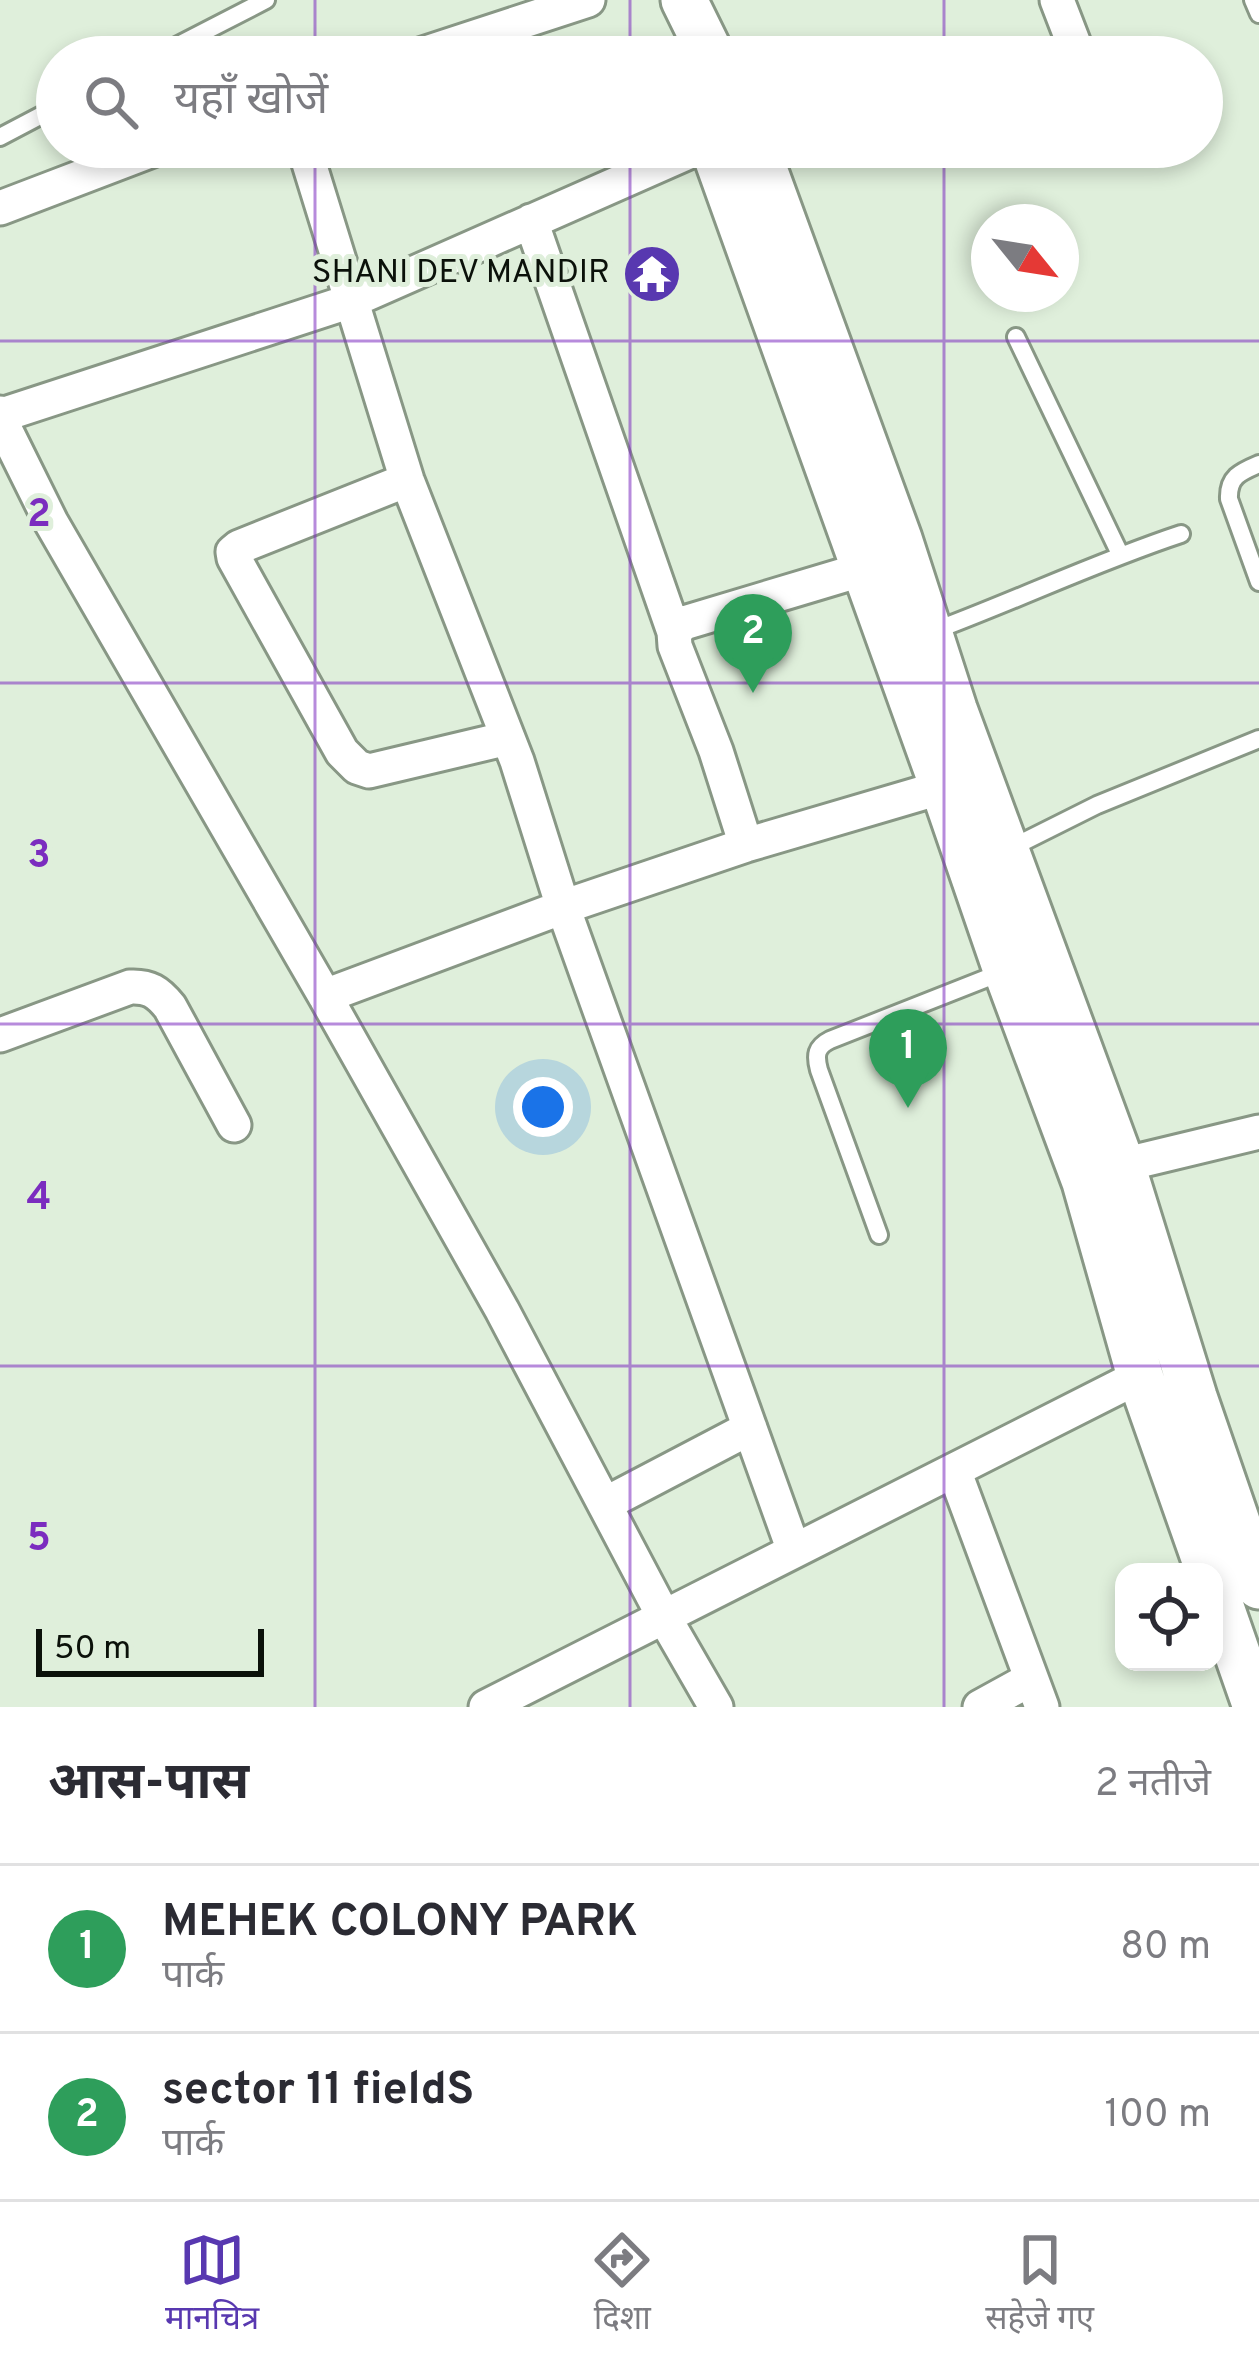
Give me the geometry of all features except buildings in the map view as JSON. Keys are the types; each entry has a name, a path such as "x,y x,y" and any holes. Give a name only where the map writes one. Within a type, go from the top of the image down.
{"street":[{"path":"478,36 588,0"},
{"path":"684,0 700,36"},
{"path":"1057,0 1071,36"},
{"path":"0,208 105,168"},
{"path":"310,168 406,480 508,738 562,907 794,1551"},
{"path":"652,168 351,301 0,416 51,522 502,1310 716,1707"},
{"path":"720,168 864,569 960,779 1006,850 1104,1173 1140,1376 1206,1563"},
{"path":"764,168 931,632 954,710 960,779 1006,970 1104,1173 1194,1397 1259,1586"},
{"path":"531,221 746,845"},
{"path":"406,480 239,547 233,552 235,558 342,752 357,767 369,771 508,738"},
{"path":"674,632 684,623 864,569"},
{"path":"325,996 562,907 960,779"},
{"path":"0,1035 130,987 145,986 170,1006 233,1125"},
{"path":"1104,1173 1259,1132"},
{"path":"486,1707 1140,1376"},
{"path":"605,1504 750,1428"},
{"path":"954,1470 1037,1693 980,1707"},
{"path":"1223,1613 1256,1707"}],"lane":[{"path":"196,36 266,0"},
{"path":"1253,0 1259,14"},
{"path":"0,137 36,118"},
{"path":"1016,337 1120,554"},
{"path":"1259,464 1234,476 1228,487 1259,582"},
{"path":"931,632 1120,554 1181,534"},
{"path":"1006,850 1097,805 1259,739"},
{"path":"879,1234 819,1070 817,1051 830,1040 1006,970"}],"place":[{"name":"SHANI DEV MANDIR","path":"652,274"},
{"name":"sector 11 fieldS","path":"753,693"},
{"name":"MEHEK COLONY PARK","path":"908,1108"}]}
